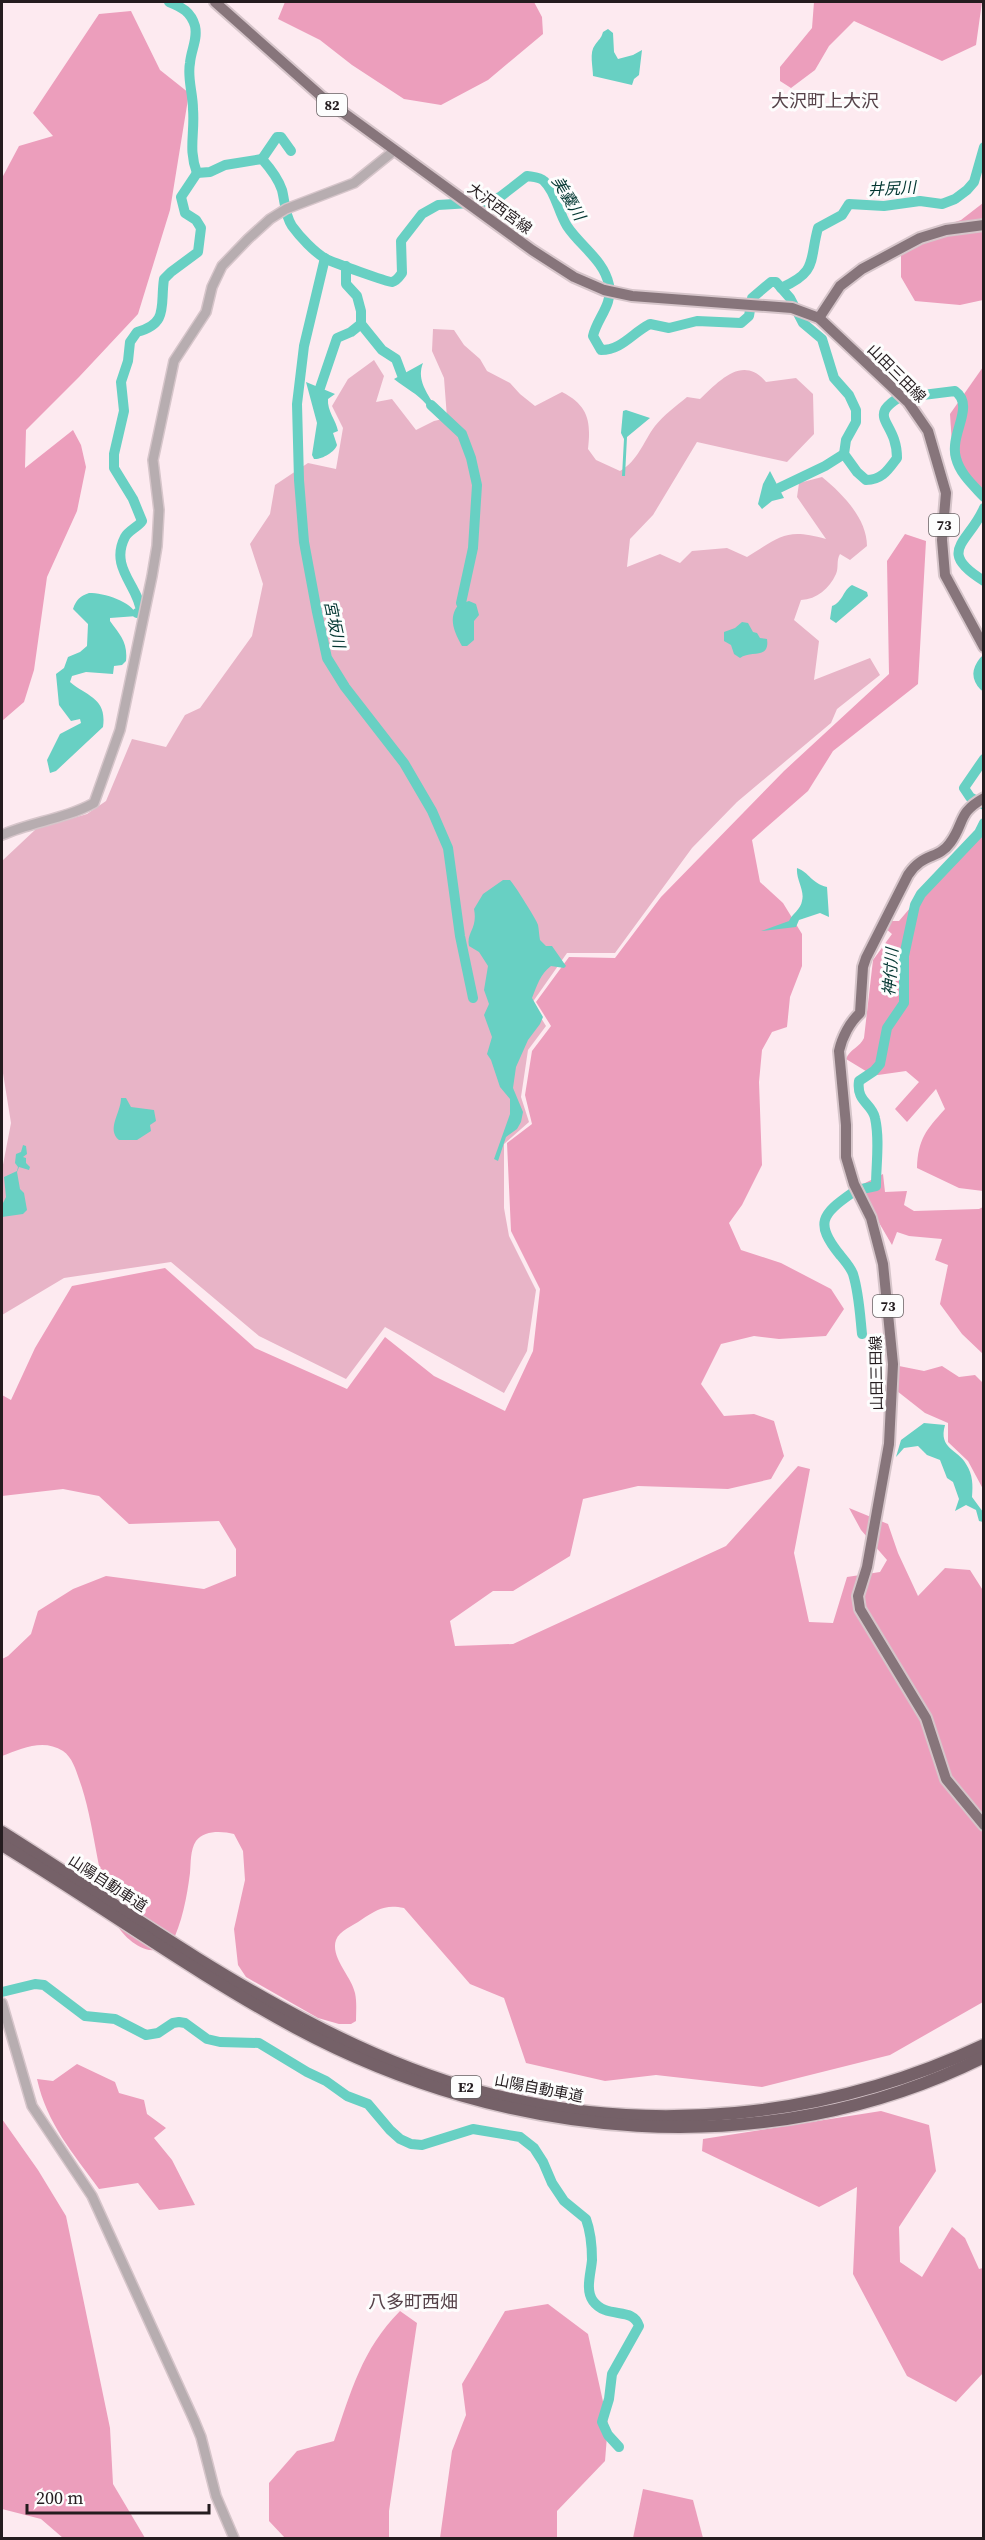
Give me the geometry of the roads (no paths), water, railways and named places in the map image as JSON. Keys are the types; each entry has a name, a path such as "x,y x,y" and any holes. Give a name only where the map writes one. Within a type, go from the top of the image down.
{"highway":[{"name":"山陽自動車道","path":"2,1832 226,1976 301,2018 385,2059 431,2076 518,2100 596,2113 640,2116 754,2112 791,2107 870,2088 935,2066 984,2045"},
{"name":"山陽自動車道","path":"2,1845 220,1985 298,2029 381,2068 428,2086 514,2111 640,2127 756,2122 804,2115 873,2099 941,2076 984,2057"}],"main road":[{"name":"大沢西宮線","path":"215,2 322,97 557,267 603,290 616,293 655,299 797,309 819,318"},
{"path":"819,318 840,286 862,268 920,238 946,230 984,225"},
{"name":"山田三田線","path":"819,318 896,389 927,430 944,481 946,510 942,562 945,574 984,647"},
{"name":"山田三田線","path":"980,800 964,812 950,843 939,852 916,863 908,875 866,958 863,967 860,1013 854,1018 841,1042 839,1051 846,1125 846,1157 854,1184 871,1218 883,1264 893,1364 889,1444 867,1567 858,1596 860,1609 926,1718 946,1779 984,1825"}],"street":[{"path":"2,835 17,828 78,812 94,803 120,730 157,546 159,510 153,460 172,367 181,348 207,312 212,287 222,266 270,219 300,202 354,183 395,150"},
{"path":"2,2003 32,2106 92,2196 194,2420 216,2496 234,2538"}],"waterway":[{"name":"美嚢川","path":"169,2 185,11 195,26 196,35 189,74 193,103 193,156 197,173 210,172 225,165 262,159 274,173 282,190 292,226 307,244 326,259 392,282 402,273 401,241 422,214 438,205 487,202 500,197 527,176 538,178 548,186 567,226 597,261 606,276 610,292 609,299 593,336 601,350 621,344 650,324 669,328 697,321 741,323 749,316 752,298 771,282 776,282 790,298 803,323 822,339 834,378 849,395 856,410 856,422 846,440 844,454 857,472 866,480 872,480 884,474 897,458 895,444 884,413 896,399 912,390 923,395 955,391 961,397 963,404 956,440 956,458 964,474 984,497"},
{"path":"262,159 277,137 281,137 291,151"},
{"name":"井尻川","path":"781,288 807,271 818,228 842,215 849,204 884,206 920,201 942,204 955,199 974,182 984,147"},
{"path":"137,613 141,612 139,603 120,558 126,535 142,521 133,499 114,468 114,454 124,411 121,382 128,361 130,342 137,332 159,319 164,279 198,252 201,228 196,220 185,213 181,197 197,173"},
{"name":"宮坂川","path":"325,258 304,346 297,404 299,480 304,542 317,612 327,658 345,687 404,763 432,811 448,848 460,936 473,998"},
{"path":"346,266 346,284 357,296 361,311 361,324 382,350 396,359 402,375"},
{"path":"320,388 337,338 351,332 361,324"},
{"path":"431,405 462,434 471,458 477,485 473,548 461,603"},
{"path":"779,488 825,466 844,454"},
{"name":"美嚢川","path":"984,508 960,546 959,554 961,562 969,571 984,581"},
{"name":"美嚢川","path":"984,661 978,674 984,686"},
{"name":"神付川","path":"984,759 964,788 970,797 984,805"},
{"name":"神付川","path":"862,1189 876,1186 878,1143 875,1118 860,1094 859,1081 880,1064 887,1028 904,1003 904,956 915,905 921,894 979,833 984,823"},
{"name":"神付川","path":"852,1193 828,1213 824,1227 832,1244 853,1274 862,1334"},
{"path":"2,1992 35,1984 44,1985 85,2016 115,2019 146,2035 158,2033 173,2023 179,2022 185,2023 207,2039 220,2042 259,2043 326,2081 347,2096 368,2104 390,2130 400,2139 411,2144 422,2145 473,2129 520,2137 534,2148 564,2201 586,2219 592,2250 589,2292 593,2301 605,2310 631,2316 639,2326 612,2374 609,2399 602,2422 608,2435 619,2447"}],"district":[{"name":"大沢町上大沢","path":"825,100"},
{"name":"八多町西畑","path":"413,2301"}]}
